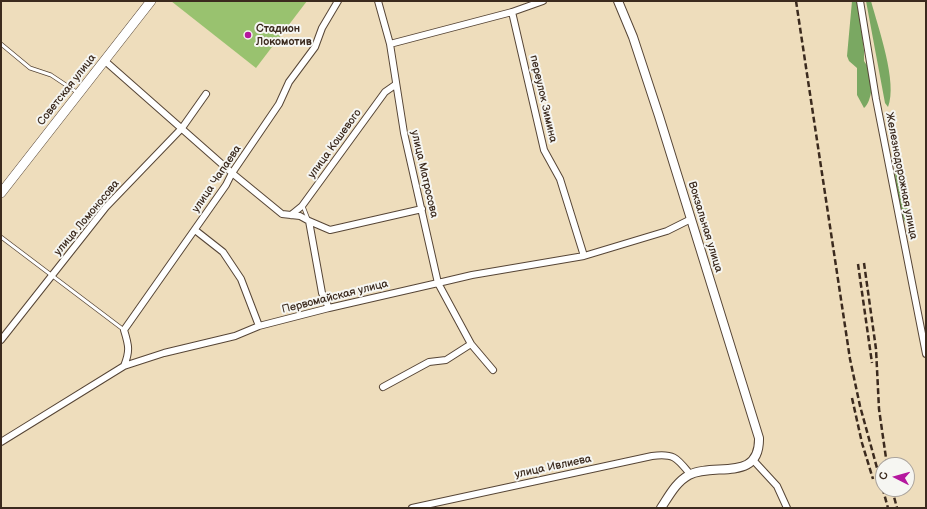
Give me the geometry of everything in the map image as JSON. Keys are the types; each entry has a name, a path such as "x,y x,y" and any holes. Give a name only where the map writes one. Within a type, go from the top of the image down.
{"main road":[{"name":"Советская улица","path":"1,193 151,1"}],"street":[{"name":"улица Чапаева","path":"124,330 226,186 232,173 279,104 289,82 315,47 322,28 338,1"},
{"name":"улица Матросова","path":"378,1 390,44 404,133 438,282 471,344 493,370"},
{"path":"390,44 512,12 543,1"},
{"name":"Вокзальная улица","path":"618,1 635,45 759,438 759,450 754,461"},
{"name":"Железнодорожная улица","path":"860,1 878,107 926,354"},
{"name":"переулок Зимина","path":"512,12 544,150 560,179 584,256"},
{"path":"105,61 232,173 282,214 300,216 330,230 422,208"},
{"name":"улица Кошевого","path":"291,215 302,206 385,92 396,85"},
{"name":"улица Ломоносова","path":"1,340 106,208 182,128 206,94"},
{"name":"Первомайская улица","path":"1,442 124,366 164,352 236,336 259,326 438,282 584,256 667,231 691,219"},
{"path":"309,221 322,293 329,308"},
{"path":"195,230 223,252 237,274 259,326"},
{"path":"124,330 129,346 129,354 124,366"},
{"path":"383,387 429,362 446,360 471,344"},
{"name":"улица Ивлиева","path":"412,508 665,454 677,458 690,474"},
{"path":"661,508 679,481 690,474 744,466 754,461 778,486 787,508"}],"lane":[{"path":"1,44 30,68 51,75 79,94"},
{"path":"302,206 309,221"},
{"path":"1,237 124,330"}],"green space":[{"name":"Стадион Локомотив","path":"171,1 307,1 256,68"},
{"path":"852,1 858,1 864,61 870,69 872,78 872,90 869,101 864,108 857,95 857,68 849,61 847,56"},
{"path":"866,1 871,1 886,55 891,84 888,107 885,103"},
{"path":"896,152 902,158 901,174 910,197 907,225 902,217 897,199 895,181"}],"railway":[{"path":"796,1 850,359 860,406 888,508"},
{"path":"864,263 876,349 879,409 886,457"},
{"path":"858,264 872,363"},
{"path":"852,398 862,443 873,479"},
{"path":"894,497 897,508"}],"place":[{"name":"Стадион Локомотив","path":"248,35"}]}
